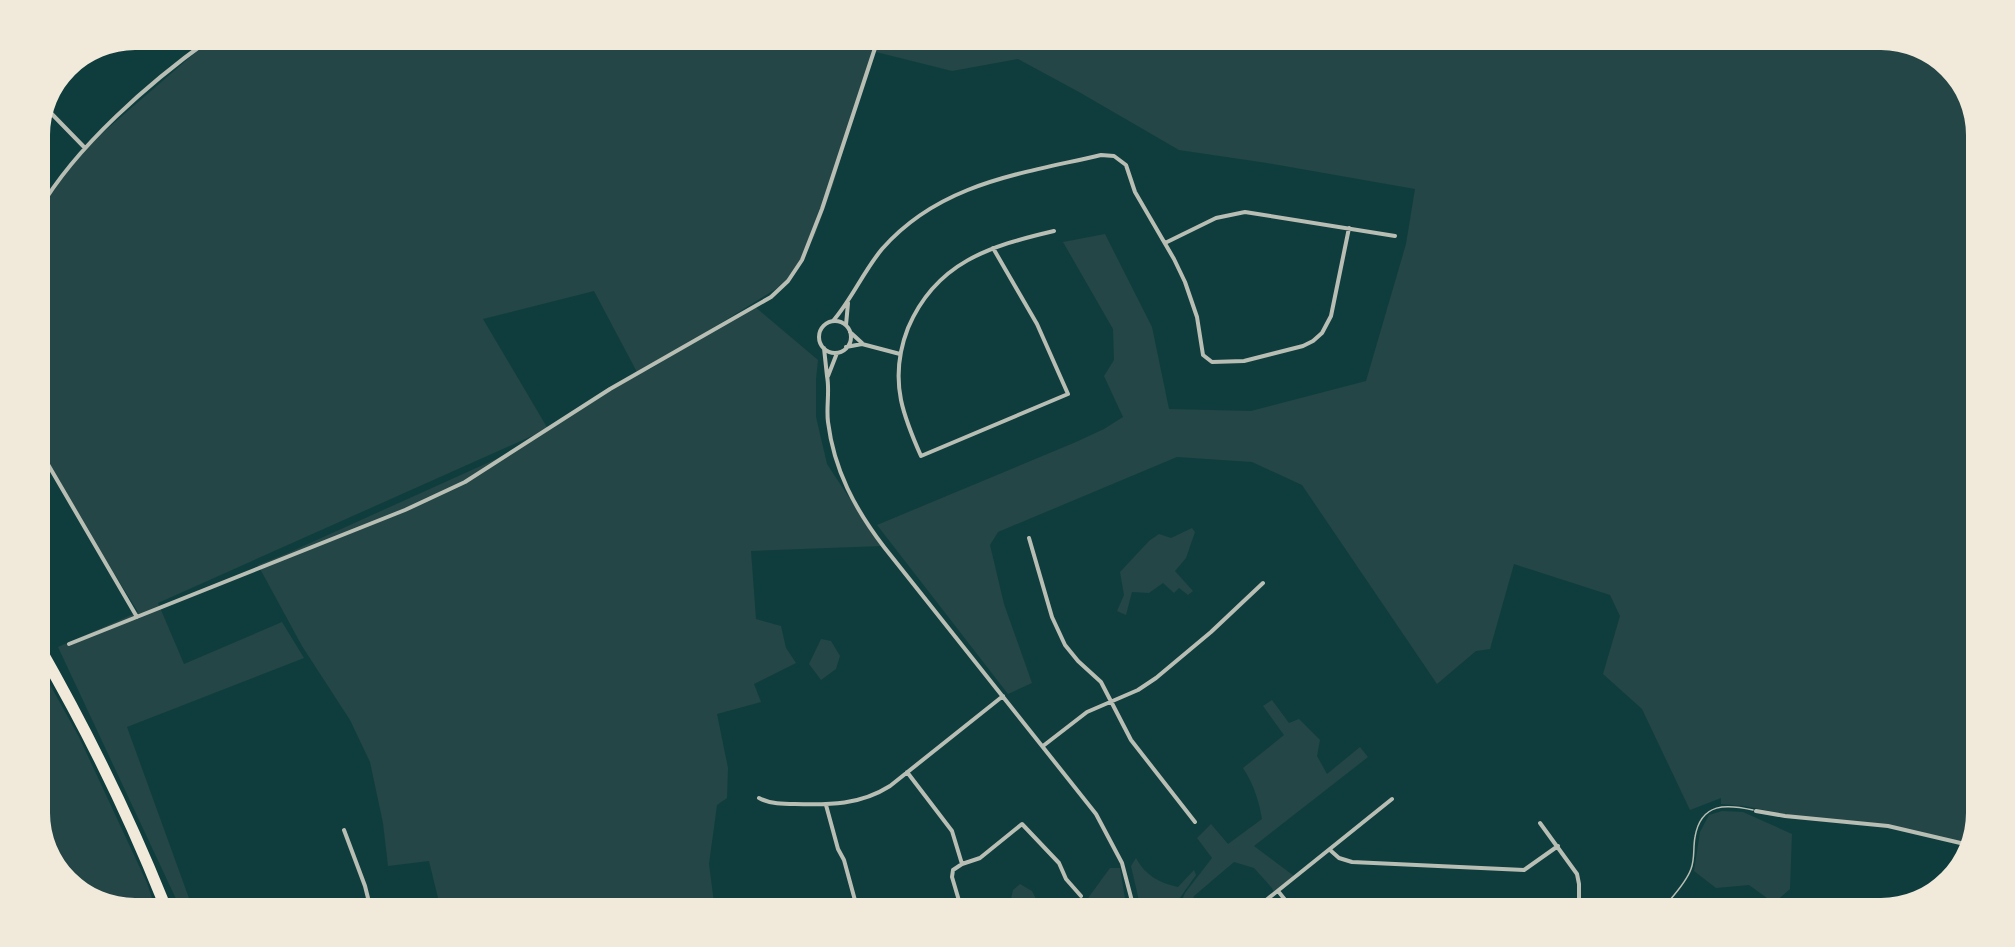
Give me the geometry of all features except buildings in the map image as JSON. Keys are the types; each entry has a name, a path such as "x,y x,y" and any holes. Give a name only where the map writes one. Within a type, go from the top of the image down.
{"highway":[{"path":"50,662 121,798 165,898"},
{"path":"50,673 115,800 159,898"}],"street":[{"path":"50,193 85,148 138,97 196,50"},
{"path":"69,644 405,510 465,482 610,389 771,297 788,281 802,260 822,209 874,50"},
{"path":"52,114 85,148"},
{"path":"833,321 848,303 882,249 934,205 984,183 1092,157 1108,155 1123,160 1129,170 1135,192 1165,243 1190,294 1197,317 1204,357 1212,362 1231,363 1303,346 1322,333 1331,316 1350,228"},
{"path":"1165,243 1216,218 1245,212 1395,236"},
{"path":"993,248 1037,324 1068,394 921,456 901,401 898,380 900,354 920,304 937,283 959,265 993,248 1054,231"},
{"path":"846,326 848,303"},
{"path":"862,344 842,323 833,321 826,323 820,332 828,377 827,412 833,449 843,480 855,506 884,547 1082,795 1107,831 1122,863 1131,898"},
{"path":"846,347 850,340 850,332"},
{"path":"824,348 838,352 846,347 862,344 900,354"},
{"path":"828,377 838,352"},
{"path":"50,468 137,617"},
{"path":"1029,538 1058,633 1073,655 1101,682 1131,740 1195,822"},
{"path":"1042,746 1076,719 1138,690 1163,673 1212,632 1263,583"},
{"path":"759,798 779,803 826,805 848,803 870,797 907,772 1003,696"},
{"path":"907,772 952,831 962,864"},
{"path":"1269,898 1392,799"},
{"path":"826,805 854,898"},
{"path":"1756,811 1888,826 1960,843"},
{"path":"1540,823 1577,874 1579,898"},
{"path":"958,898 951,873 953,870 962,864 980,858 1022,824 1059,863 1066,879 1081,896"},
{"path":"344,830 368,898"},
{"path":"1330,850 1339,858 1352,862 1524,870 1558,846"},
{"path":"1278,891 1284,898"}],"lane":[{"path":"1671,898 1690,872 1696,832 1703,818 1715,808 1726,806 1756,811"}],"shaded area":[{"path":"195,50 1881,50 1897,51 1913,56 1932,67 1951,87 1961,107 1965,129 1966,813 1960,843 1883,824 1795,816 1721,804 1721,798 1690,810 1642,709 1603,674 1620,616 1610,595 1514,564 1490,649 1476,651 1437,684 1302,485 1252,462 1177,457 998,532 990,545 1004,604 1032,683 1008,694 877,525 1076,442 1123,417 1104,376 1114,360 1113,329 1063,242 1105,234 1152,327 1169,409 1251,411 1366,381 1406,244 1415,189 1179,150 1018,59 952,71 872,51 833,185 815,235 790,280 642,372 754,306 818,360 816,417 827,464 881,546 751,551 756,619 781,626 786,648 796,663 754,684 761,702 717,714 728,768 727,798 717,805 709,864 713,898 438,898 429,861 388,866 383,823 370,762 350,720 302,646 258,565 516,450 543,431 158,603 184,664 282,622 304,658 127,727 189,898 176,898 58,647 138,612 50,469 50,191 85,148 196,52","holes":["594,291 638,374 548,429 483,319"]},
{"path":"1192,528 1195,532 1186,558 1175,571 1193,591 1188,595 1179,588 1174,593 1163,583 1149,593 1132,592 1126,615 1117,611 1124,595 1120,572 1149,541 1159,534 1171,538"},
{"path":"821,639 831,641 840,656 836,669 821,680 809,664"},
{"path":"50,685 79,737 152,898 118,896 102,891 74,873 56,845 50,818"},
{"path":"1272,700 1289,723 1299,719 1320,740 1317,756 1327,774 1360,747 1368,757 1254,846 1294,876 1274,893 1254,868 1234,862 1193,898 1183,898 1212,858 1197,838 1211,824 1228,844 1262,819 1256,793 1243,768 1284,735 1263,706"},
{"path":"1722,811 1743,812 1792,834 1790,889 1780,898 1767,898 1749,885 1716,888 1694,871 1700,832 1709,815"},
{"path":"1136,858 1148,874 1159,881 1178,887 1194,870 1196,875 1180,898 1138,898 1131,866"},
{"path":"1110,868 1120,868 1125,898 1088,898"},
{"path":"1020,884 1032,891 1036,898 1011,898 1013,890"}]}
